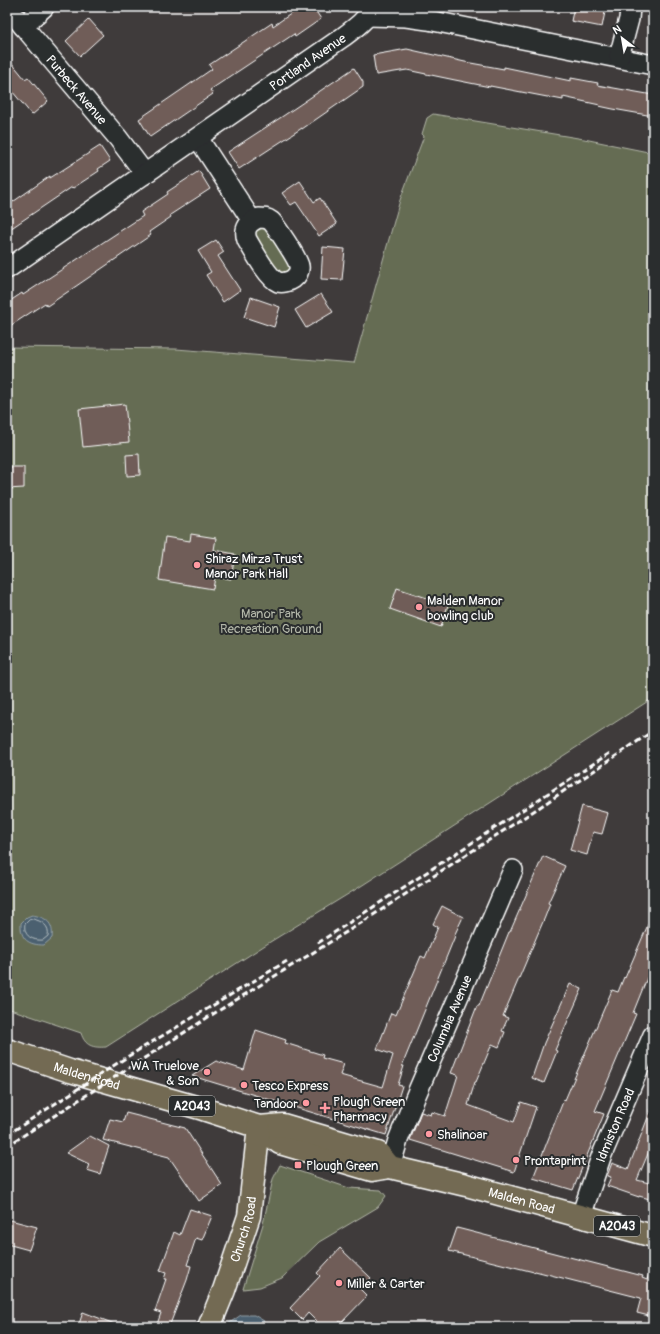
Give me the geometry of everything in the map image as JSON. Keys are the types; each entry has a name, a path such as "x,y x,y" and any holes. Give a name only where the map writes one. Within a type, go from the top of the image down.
{"main road":[{"name":"Malden Road","path":"7,1050 70,1071 203,1109 259,1127 280,1143 372,1170 390,1167 466,1185 653,1236"},
{"name":"Church Road","path":"209,1327 224,1290 249,1216 259,1127"}],"street":[{"name":"Purbeck Avenue","path":"7,7 118,138 145,174"},
{"path":"23,26 44,7"},
{"path":"619,57 629,19 630,7"},
{"name":"Portland Avenue","path":"7,270 343,37 358,26 371,11 428,20 653,65"},
{"path":"198,138 252,221"},
{"name":"Columbia Avenue","path":"390,1167 398,1140 417,1093 513,870"},
{"name":"Idmiston Road","path":"581,1216 587,1194 601,1157 653,1036"}],"green space":[{"name":"Manor Park Recreation Ground","path":"433,114 584,139 653,153 653,698 358,888 270,942 106,1047 90,1045 85,1041 81,1033 7,1008 7,347 176,349 354,363 400,200 424,136 422,134 427,118"},
{"path":"258,226 266,227 292,269 280,275 255,239 255,229"},
{"name":"Plough Green","path":"280,1165 349,1188 381,1190 386,1196 378,1207 319,1242 282,1278 260,1287 243,1289 263,1224 273,1179"}],"water":[{"path":"32,915 45,919 52,928 52,938 44,945 30,943 22,934 21,923 27,917"},
{"path":"241,1315 254,1315 264,1321 261,1327 227,1327 228,1324"}],"building":[{"path":"301,7 313,7 321,19 295,37 294,34 210,90 213,94 150,137 139,119 212,69 209,65 272,23 273,26"},
{"path":"574,7 606,7 602,27 571,21"},
{"path":"89,19 103,35 80,56 66,41"},
{"path":"407,49 465,62 504,69 504,67 571,81 571,78 598,83 597,85 653,95 653,116 613,109 563,97 563,100 407,70 376,75 373,55"},
{"path":"7,57 25,79 28,77 48,101 32,115 7,85"},
{"path":"354,68 363,82 363,87 302,129 239,169 228,152"},
{"path":"100,146 110,161 98,169 99,171 73,188 72,187 7,231 7,206 50,176 50,178"},
{"path":"199,171 210,189 170,215 171,217 149,232 151,235 47,306 45,303 7,328 7,303 22,293 23,295 143,216 141,212 168,194 167,192"},
{"path":"300,181 314,202 320,198 337,224 319,236 296,202 291,205 282,193"},
{"path":"216,240 224,252 218,256 240,290 223,302 206,275 211,272 198,251"},
{"path":"323,247 345,249 342,280 321,279"},
{"path":"321,294 333,312 306,328 295,310"},
{"path":"251,297 280,307 274,327 244,317"},
{"path":"125,404 129,442 83,447 79,409"},
{"path":"139,454 140,475 127,476 126,455"},
{"path":"7,467 24,467 24,488 7,489"},
{"name":"Shiraz Mirza Trust Manor Park Hall","path":"191,534 216,538 214,550 235,554 231,579 215,577 213,589 159,580 165,537 190,541"},
{"name":"Malden Manor bowling club","path":"397,588 448,605 441,627 390,609"},
{"path":"582,806 608,813 602,834 593,832 587,855 570,850"},
{"path":"543,856 565,866 548,903 550,904 545,917 503,1016 508,1018 502,1031 505,1032 499,1047 492,1044 475,1082 468,1105 514,1122 521,1102 536,1107 514,1172 410,1140 421,1112 431,1115 432,1112 445,1116 458,1075 451,1073 477,1006 479,1006 509,932"},
{"path":"442,906 463,917 402,1066 404,1066 398,1085 402,1086 386,1135 192,1076 216,1061 244,1070 256,1030 286,1040 285,1043 323,1055 322,1058 344,1064 340,1075 383,1087 393,1055 377,1049 391,1013 396,1015 421,956 425,958 438,927 433,924"},
{"path":"653,913 653,963 633,1013 636,1014 595,1111 604,1114 573,1190 533,1178 564,1099 565,1100 612,990 618,992"},
{"path":"570,984 582,989 555,1050 557,1051 544,1083 532,1078 544,1043"},
{"path":"652,1107 653,1151 650,1149 637,1180 653,1184 653,1200 639,1197 607,1186 611,1177 607,1176 612,1163 628,1169"},
{"path":"126,1113 185,1128 222,1185 199,1201 169,1157 103,1140 110,1119 123,1122"},
{"path":"90,1136 109,1146 100,1174 87,1170 89,1164 66,1153"},
{"path":"190,1209 212,1216 202,1240 196,1238 187,1265 191,1266 187,1280 169,1327 156,1327 161,1313 155,1311 166,1279 164,1279 166,1273 160,1271 174,1232 180,1235"},
{"path":"10,1220 37,1227 29,1250 7,1244 7,1230"},
{"path":"457,1228 643,1276 642,1278 647,1280 650,1270 653,1270 653,1317 637,1313 641,1298 449,1251"},
{"name":"Miller & Carter","path":"340,1248 371,1278 360,1289 367,1296 341,1323 340,1321 334,1327 322,1327 308,1313 302,1320 290,1308 320,1276 317,1273"},
{"path":"83,1312 120,1326 120,1327 78,1327"}],"railway":[{"path":"7,1146 210,1016 361,923 540,807 653,731"},
{"path":"318,943 610,753"},
{"path":"7,1135 127,1057 287,961"}],"place":[{"name":"Shiraz Mirza Trust Manor Park Hall","path":"197,565"},
{"name":"Malden Manor bowling club","path":"419,607"},
{"name":"WA Truelove & Son","path":"207,1072"},
{"name":"Tesco Express","path":"244,1085"},
{"name":"Tandoor","path":"306,1103"},
{"name":"Plough Green Pharmacy","path":"325,1108"},
{"name":"Shalinoar","path":"429,1134"},
{"name":"Prontaprint","path":"516,1160"},
{"name":"Plough Green","path":"298,1165"},
{"name":"Miller & Carter","path":"339,1283"}]}
